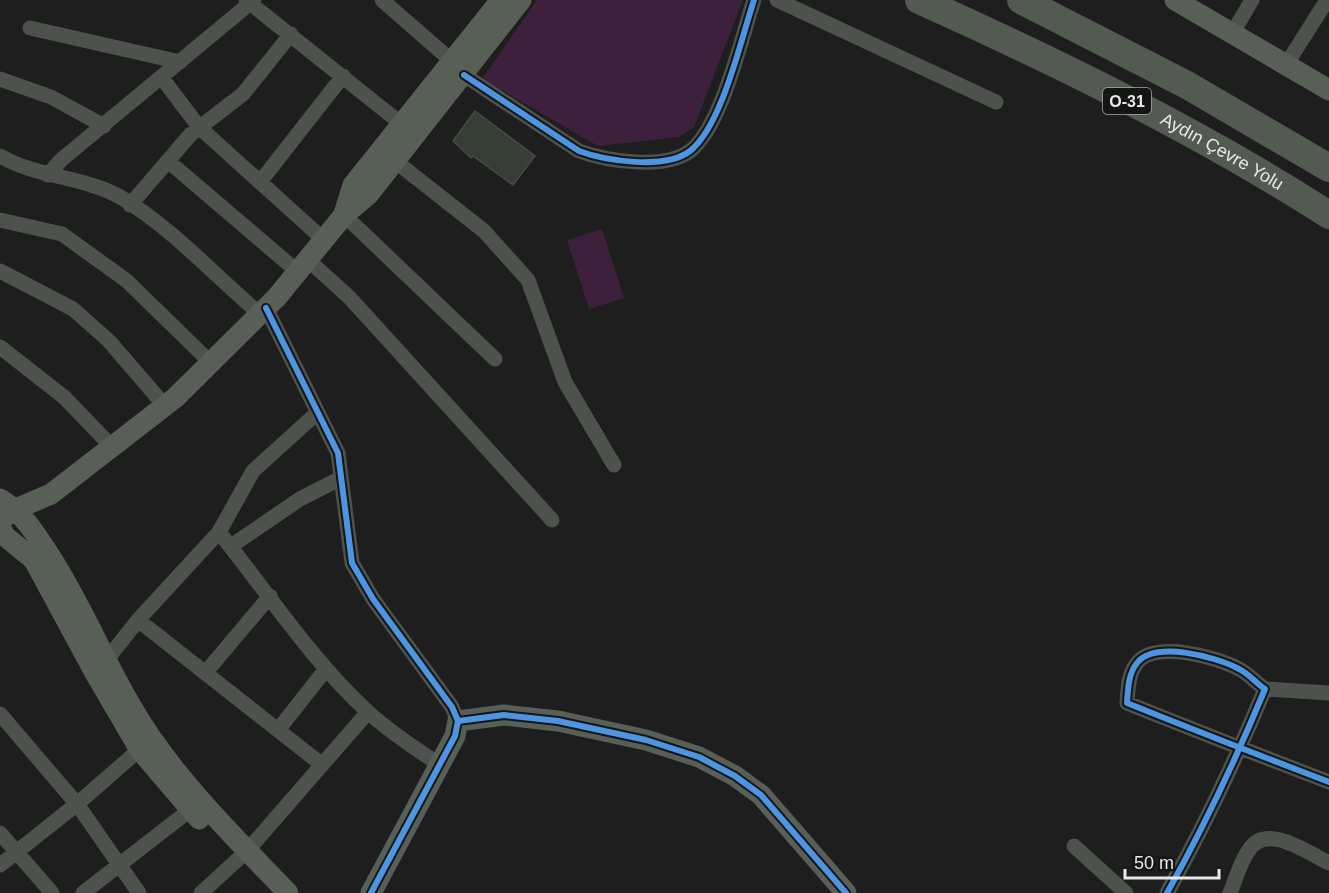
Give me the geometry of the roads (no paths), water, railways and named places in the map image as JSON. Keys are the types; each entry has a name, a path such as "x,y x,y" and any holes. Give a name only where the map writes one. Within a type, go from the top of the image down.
{"highway":[{"name":"Aydın Çevre Yolu","path":"919,0 981,28 1178,127 1329,215"},
{"name":"O-31","path":"1021,0 1188,85 1329,168"}],"main road":[{"path":"5,509 51,494 113,448 165,406 263,311 344,215 368,195 396,161 501,0"},
{"path":"344,215 353,185 403,125 521,0"},
{"path":"1175,0 1329,90"},
{"path":"9,549 32,528 51,494"},
{"path":"5,509 32,528 72,590 101,666"},
{"path":"0,527 9,549 34,560 101,666 146,744 190,810 288,893"},
{"path":"371,893 455,736 458,721 504,716 558,721 646,740 699,757 735,776 761,795 846,893"},
{"path":"146,744 204,804 269,893"}],"street":[{"path":"382,0 458,68 579,151 596,157 630,162 677,157 690,151 705,134 723,96 754,0"},
{"path":"777,0 996,102"},
{"path":"1232,34 1252,0"},
{"path":"1286,65 1327,0"},
{"path":"48,175 62,160 162,78 250,1 403,125"},
{"path":"30,28 180,62"},
{"path":"130,205 199,127 243,94 291,34"},
{"path":"260,182 343,76"},
{"path":"162,78 199,127 324,240"},
{"path":"0,79 51,97 104,126"},
{"path":"0,156 34,172 80,181 121,198 155,222 263,311 338,453 352,563 373,599 452,707 458,721"},
{"path":"168,161 303,266 349,297 552,520"},
{"path":"396,161 484,231 528,280 565,382 614,465"},
{"path":"344,215 495,359"},
{"path":"0,220 62,234 127,281 211,363"},
{"path":"0,271 73,309 109,341 165,406"},
{"path":"0,347 64,397 113,448"},
{"path":"101,666 138,620 219,532 253,471 317,413"},
{"path":"231,546 300,499 341,478"},
{"path":"219,532 326,669 368,712 402,740 439,764"},
{"path":"206,672 270,596"},
{"path":"138,620 321,764"},
{"path":"1329,693 1264,689 1239,669 1201,656 1157,651 1137,662 1128,681 1127,703 1329,782"},
{"path":"278,730 326,669"},
{"path":"1167,893 1204,826 1240,749 1264,689"},
{"path":"201,893 242,856 368,712"},
{"path":"0,714 77,804 139,893"},
{"path":"0,865 77,804 146,744"},
{"path":"83,893 190,810"},
{"path":"0,833 52,893"},
{"path":"1230,893 1248,850 1256,842 1267,838 1284,841 1329,862"},
{"path":"1074,846 1126,893"}]}
